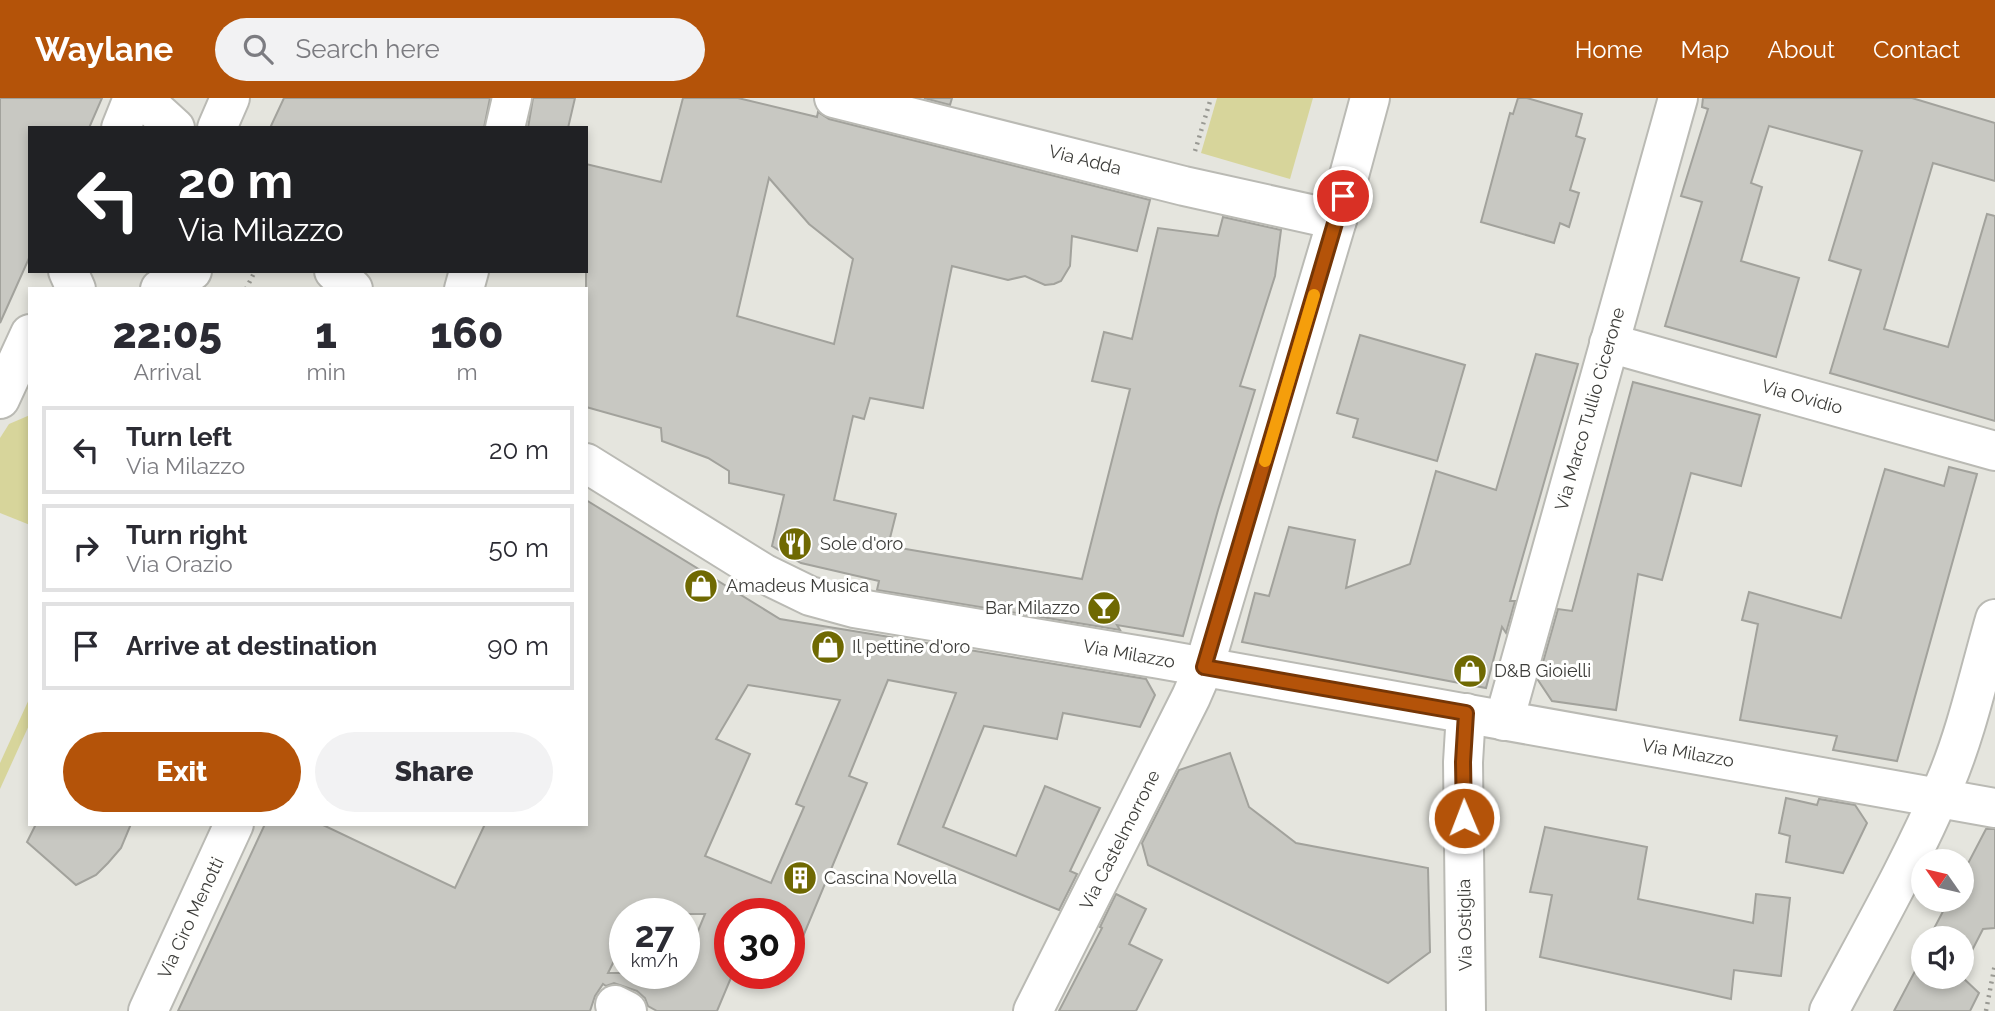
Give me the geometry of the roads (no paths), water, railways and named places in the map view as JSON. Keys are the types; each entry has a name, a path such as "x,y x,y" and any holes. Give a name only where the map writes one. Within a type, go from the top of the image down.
{"street":[{"path":"122,126 133,98"},
{"path":"142,98 173,126"},
{"path":"218,126 230,98"},
{"path":"505,126 512,98"},
{"name":"Via Adda","path":"834,98 1184,186 1337,220"},
{"name":"Via Castelmorrone","path":"1033,1011 1204,667 1337,220 1370,98"},
{"name":"Via Marco Tullio Cicerone","path":"1504,721 1678,98"},
{"path":"164,287 188,273"},
{"path":"336,273 351,287"},
{"path":"12,382 28,339"},
{"name":"Via Ovidio","path":"1609,342 1995,451"},
{"name":"Via Milazzo","path":"588,465 763,573 810,596 854,608 1204,667 1995,808"},
{"path":"1829,1011 1907,864 1938,799 1961,739 1995,620"},
{"name":"Via Ostiglia","path":"1466,713 1463,762 1466,1011"},
{"name":"Via Ciro Menotti","path":"148,1011 233,826"}],"place":[{"name":"Sole d'oro","path":"795,544"},
{"name":"Amadeus Musica","path":"701,586"},
{"name":"Bar Milazzo","path":"1104,608"},
{"name":"Il pettine d'oro","path":"828,647"},
{"name":"D&B Gioielli","path":"1470,671"},
{"name":"Cascina Novella","path":"800,878"}]}
